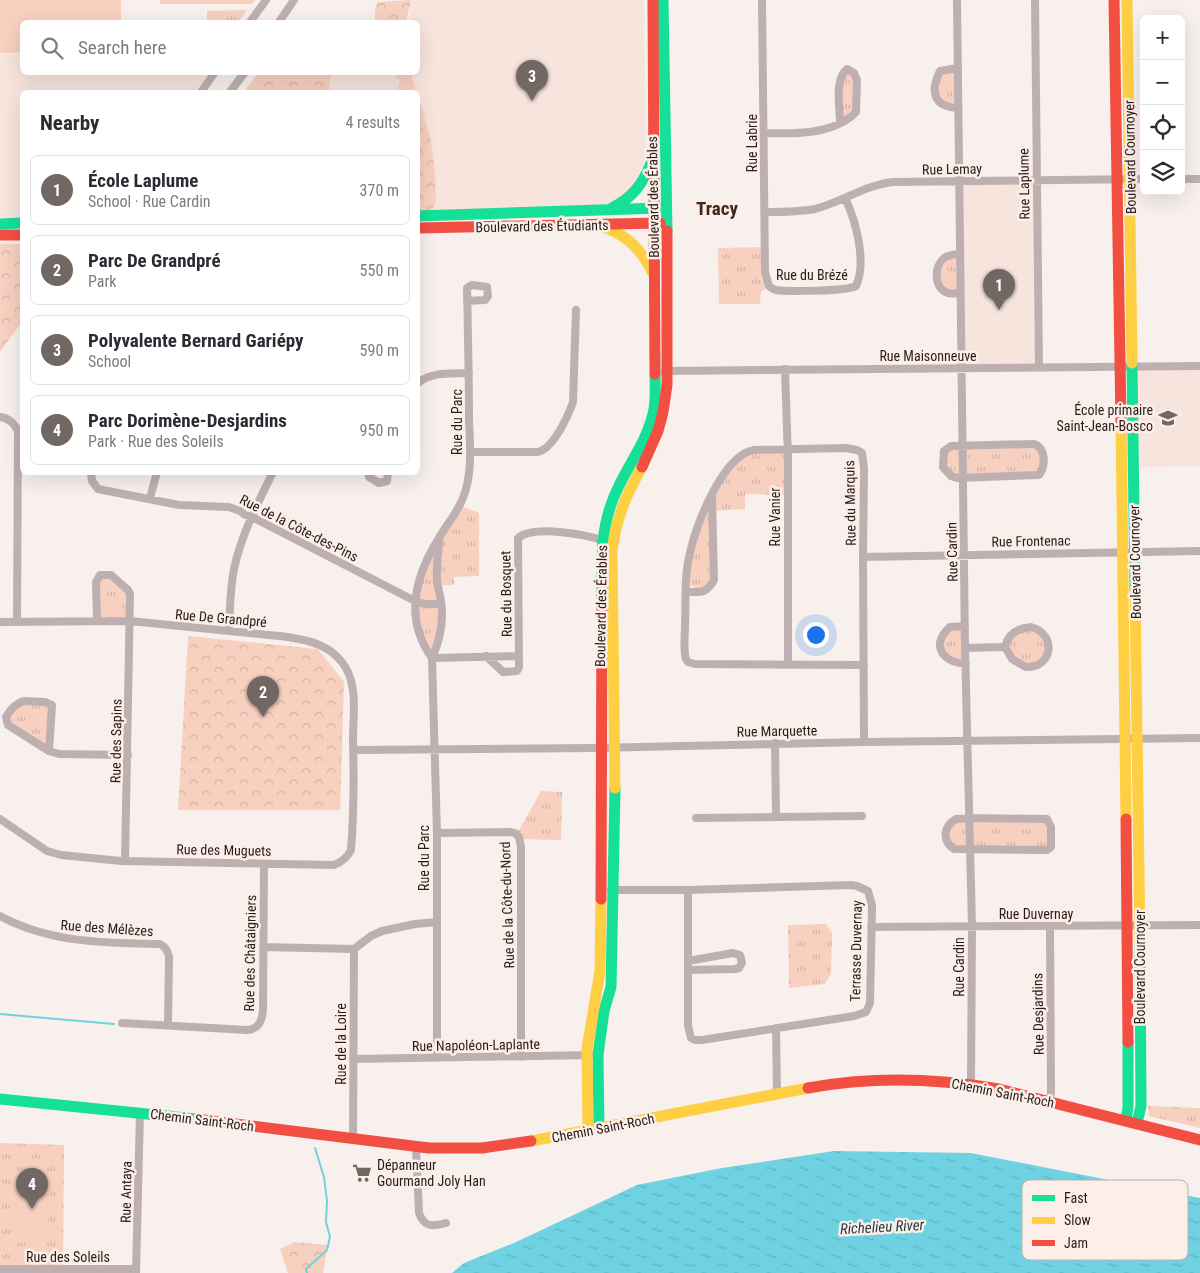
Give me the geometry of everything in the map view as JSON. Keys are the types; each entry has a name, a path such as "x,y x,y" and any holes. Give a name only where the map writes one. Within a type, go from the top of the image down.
{"street":[{"path":"251,20 266,0"},
{"path":"280,20 294,0"},
{"name":"Boulevard des Érables","path":"593,1131 591,1015 600,980 600,748 607,542 610,508 645,436 655,406 652,149 653,0"},
{"name":"Boulevard des Érables","path":"592,1055 611,987 615,748 611,561 607,542 660,426 665,403 668,371 663,0"},
{"name":"Rue Labrie","path":"762,0 765,272 769,286"},
{"name":"Rue Cardin","path":"957,0 965,648 972,926 971,1084"},
{"name":"Rue Laplume","path":"1035,0 1039,367"},
{"name":"Boulevard Cournoyer","path":"1114,0 1118,180 1126,366 1128,551 1125,740 1128,1107 1131,1122"},
{"name":"Boulevard Cournoyer","path":"1126,366 1130,179 1127,0"},
{"path":"958,68 940,71 934,91 942,104 950,108 958,108"},
{"path":"764,134 806,132 840,124 856,112 856,76 851,70 847,69 844,71 839,82 840,124"},
{"path":"202,90 213,75"},
{"path":"232,90 243,75"},
{"path":"609,209 625,202 638,190 649,170 652,149"},
{"name":"Rue Lemay","path":"765,212 810,210 873,186 887,183 1140,179"},
{"path":"1185,179 1200,179"},
{"name":"Rue du Brézé","path":"769,286 776,290 847,290 856,286 859,273 859,247 856,227 845,198"},
{"name":"Boulevard des Étudiants","path":"420,216 667,208"},
{"path":"2,223 20,223"},
{"name":"Boulevard des Étudiants","path":"420,228 667,223"},
{"path":"597,225 616,231 635,246 650,266 654,280"},
{"path":"0,235 20,235"},
{"path":"960,254 953,254 938,265 937,277 943,290 948,293 960,293"},
{"name":"Rue du Parc","path":"432,658 425,648 417,623 415,601 420,578 431,552 461,504 468,478 470,452 467,301"},
{"path":"470,452 537,452 546,449 552,442 568,415 573,402 576,310"},
{"name":"Rue Maisonneuve","path":"656,371 1200,366"},
{"name":"Rue Vanier","path":"786,369 788,664"},
{"path":"420,381 425,377 436,374 469,373"},
{"path":"0,417 11,421 18,431 17,622"},
{"path":"1036,444 1042,450 1042,470 1039,475 963,478 951,476 943,468 944,451 951,446 1036,444"},
{"name":"Rue du Marquis","path":"864,665 695,664 688,662 684,655 686,592 690,552 721,477 741,454 754,450 846,448 862,453 864,468 863,557 864,665 864,742"},
{"name":"Rue de la Côte-des-Pins","path":"92,475 94,486 98,488 185,506 229,507 415,601 425,604 441,604"},
{"path":"150,498 156,475"},
{"path":"229,631 234,569 252,517 272,475"},
{"path":"369,475 379,483 386,481 387,475"},
{"path":"686,592 704,592 708,590 714,580 712,495"},
{"name":"Rue du Bosquet","path":"486,656 500,670 508,673 517,672 519,667 518,538 533,532 557,532 584,535 607,542"},
{"name":"Rue du Parc","path":"438,1058 437,833 432,658 440,634 441,604 437,570 440,536"},
{"name":"Boulevard Cournoyer","path":"1128,551 1138,740 1141,1106 1131,1122"},
{"name":"Rue Frontenac","path":"863,557 1200,551"},
{"name":"Rue des Sapins","path":"97,621 96,582 100,575 111,575 128,590 131,598 125,861"},
{"name":"Rue De Grandpré","path":"0,622 130,621 299,639 319,644 332,652 342,662 351,682 354,703 354,750"},
{"path":"965,626 950,627 944,634 940,647 941,652 949,660 966,664"},
{"path":"1031,627 1046,636 1049,648 1045,660 1041,664 1030,667 1022,666 1012,659 1005,648 1008,639 1017,631 1031,627"},
{"path":"965,648 1005,648"},
{"name":"Rue du Bosquet","path":"432,658 519,656"},
{"path":"50,751 52,705 45,702 19,702 6,717 8,725 50,751 59,754 128,755"},
{"name":"Rue Marquette","path":"354,750 615,748 775,743 1200,738"},
{"path":"775,743 776,816"},
{"name":"Rue des Muguets","path":"0,819 47,851 61,855 125,861 334,865 348,857 352,850 354,750"},
{"path":"696,818 862,816"},
{"path":"969,818 1047,819 1051,827 1051,847 1047,850 970,850 954,849 948,844 945,835 947,828 954,820 969,818"},
{"name":"Rue de la Côte-du-Nord","path":"437,833 509,832 515,833 519,837 521,847 521,1057"},
{"name":"Rue des Châtaigniers","path":"122,1023 247,1030 259,1025 264,1010 264,864"},
{"name":"Terrasse Duvernay","path":"601,890 857,886 868,891 872,905 870,1003 866,1012 854,1016 702,1040 691,1038 688,1026 688,890"},
{"name":"Rue des Mélèzes","path":"0,916 22,926 56,937 92,941 160,944 164,946 169,957 168,1026"},
{"path":"263,947 354,949 371,936 382,931 404,925 437,922"},
{"name":"Rue Duvernay","path":"871,927 1200,925"},
{"name":"Rue Desjardins","path":"1050,926 1050,1101"},
{"name":"Rue de la Loire","path":"353,1139 354,949"},
{"path":"733,952 740,955 742,963 736,969 688,966 733,952"},
{"path":"776,1028 777,1095"},
{"name":"Rue Napoléon-Laplante","path":"354,1060 592,1055"},
{"name":"Chemin Saint-Roch","path":"0,1100 140,1112 416,1147 453,1149 493,1147 593,1131 825,1085 869,1080 927,1080 971,1084 1050,1101 1200,1140"},
{"name":"Rue Antaya","path":"136,1271 140,1112"},
{"path":"416,1147 419,1213 421,1219 424,1223 432,1226 446,1223"},
{"name":"Rue des Soleils","path":"0,1268 136,1271"}],"shaded area":[{"path":"410,0 644,0 646,155 640,176 630,190 617,200 604,205 420,213 420,90 282,90 282,75 420,75 420,20 410,20"},
{"path":"0,54 20,54 20,75 208,75 196,90 20,90 20,219 0,216"},
{"path":"1035,182 1037,366 962,367 960,183"},
{"name":"École primaire Saint-Jean-Bosco","path":"1200,368 1200,466 1136,467 1135,369"}],"green space":[{"path":"0,0 121,0 121,20 20,20 20,53 0,53"},
{"path":"160,0 255,0 252,4 160,4"},
{"path":"411,0 406,20 375,20 375,8 378,2"},
{"path":"247,10 240,20 207,20 207,11"},
{"path":"956,70 955,108 939,100 937,76"},
{"path":"845,72 855,76 855,111 841,122 840,82"},
{"path":"257,75 331,75 329,90 246,90"},
{"path":"394,75 412,75 415,90 398,90 400,80"},
{"path":"420,103 430,136 435,171 436,200 432,211 420,211"},
{"path":"0,244 20,244 20,325 0,352"},
{"path":"765,247 768,287 761,292 760,304 719,304 718,248"},
{"path":"958,254 959,291 953,291 941,286 939,265"},
{"path":"963,445 1037,449 1040,451 1040,473 961,477 944,470 944,452"},
{"path":"785,451 786,495 745,494 745,509 714,511 715,576 701,591 687,583 693,535 728,469 747,452"},
{"path":"461,506 479,513 479,576 454,577 454,585 439,585 441,536"},
{"path":"437,544 439,583 438,623 433,649 427,646 419,622 419,585"},
{"path":"102,577 110,577 127,592 130,621 99,619 98,582"},
{"path":"965,626 966,664 944,655 943,638 947,631"},
{"path":"1033,630 1044,641 1045,654 1041,664 1023,666 1005,647 1019,631"},
{"path":"188,636 318,649 344,682 340,810 178,810"},
{"path":"21,704 51,707 47,749 10,724 9,713"},
{"path":"541,791 562,792 561,840 522,839 518,832"},
{"path":"954,821 1046,821 1050,824 1051,847 953,849 946,830"},
{"path":"826,924 832,933 831,974 825,984 789,988 788,925"},
{"path":"1148,1106 1200,1108 1200,1128 1149,1116"},
{"path":"0,1143 64,1145 63,1273 0,1273"},
{"path":"13,1177 49,1177 48,1243 12,1242"},
{"path":"295,1242 328,1245 323,1273 288,1273 280,1249"}],"water":[{"name":"Richelieu River","path":"834,1151 971,1153 1108,1180 1022,1180 1022,1260 1188,1260 1188,1196 1200,1198 1200,1273 452,1273 464,1263 514,1243 637,1185 722,1168"}],"waterway":[{"path":"0,1014 114,1024"},
{"path":"307,1273 306,1269 327,1250 330,1237 326,1222 327,1201 324,1177 315,1148"}],"traffic: fast":[{"path":"663,0 667,231"},
{"path":"612,208 636,190 651,163"},
{"path":"420,216 660,208"},
{"path":"0,224 20,223"},
{"path":"1132,363 1135,590"},
{"path":"602,596 602,549 605,526 617,490 641,445 651,421 655,400 655,374"},
{"path":"599,1130 598,1055 604,1011 611,987 615,788"},
{"path":"1137,1123 1141,1106 1140,942"},
{"path":"1126,1120 1128,1107 1128,1042"},
{"path":"0,1099 196,1119"}],"traffic: slow":[{"path":"1127,0 1132,363"},
{"path":"603,227 619,234 632,244 652,272"},
{"path":"1121,421 1126,819"},
{"path":"615,788 613,541 622,508 642,467"},
{"path":"1135,590 1140,942"},
{"path":"588,1132 587,1049 600,971 601,899"},
{"path":"531,1141 808,1088"}],"traffic: jam":[{"path":"653,0 655,374"},
{"path":"1114,0 1121,421"},
{"path":"420,228 660,223"},
{"path":"642,467 658,431 667,385 667,231"},
{"path":"0,235 20,235"},
{"path":"601,899 602,596"},
{"path":"1126,819 1128,1042"},
{"path":"808,1088 880,1080 975,1085 999,1089 1200,1140"},
{"path":"196,1119 429,1148 482,1148 531,1141"}],"place":[{"name":"Polyvalente Bernard Gariépy","path":"532,101"},
{"name":"École Laplume","path":"999,310"},
{"name":"École primaire Saint-Jean-Bosco","path":"1168,418"},
{"name":"Parc De Grandpré","path":"263,717"},
{"name":"Dépanneur Gourmand Joly Han","path":"362,1173"},
{"name":"Parc Dorimène-Desjardins","path":"32,1209"}],"district":[{"name":"Tracy","path":"717,208"}]}
